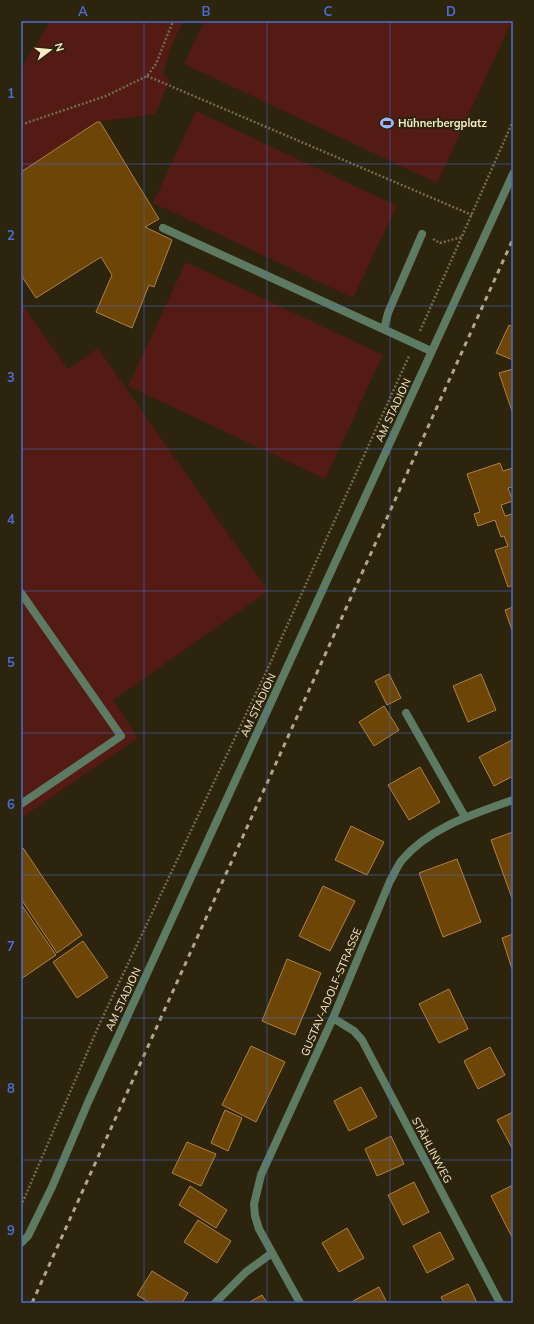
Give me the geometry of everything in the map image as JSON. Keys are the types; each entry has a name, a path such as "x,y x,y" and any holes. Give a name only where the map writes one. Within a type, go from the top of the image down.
{"street":[{"name":"AM STADION","path":"21,1243 28,1236 52,1187 89,1100 513,174"},
{"path":"162,228 432,351"},
{"path":"384,329 388,313 422,234"},
{"path":"21,593 121,736 21,804"},
{"path":"406,713 465,817"},
{"name":"GUSTAV-ADOLF-STRASSE","path":"300,1303 259,1229 255,1216 254,1204 261,1175 333,1018 390,882 402,860 426,837 465,817 513,800"},
{"name":"STÄHLINWEG","path":"333,1018 354,1031 362,1040 500,1303"},
{"path":"215,1303 246,1272 272,1253"}],"path":[{"path":"21,123 26,123 106,96 147,76 156,64 174,21"},
{"path":"147,76 472,215"},
{"path":"21,1206 47,1142 99,1025 268,668 415,343 513,121"},
{"path":"422,234 440,243 462,237"},
{"path":"21,1264 21,1273"}],"shaded area":[{"path":"50,21 183,21 171,47 163,74 170,80 155,114 97,122 21,172 21,69"},
{"name":"Hühnerbergplatz","path":"204,21 512,21 437,183 184,64"},
{"path":"196,111 397,206 353,298 153,203"},
{"path":"186,262 383,355 325,479 128,386"},
{"path":"21,303 68,369 98,348 268,591 113,700 138,738 21,818"}],"building":[{"path":"97,122 100,122 159,219 145,227 172,240 154,287 149,285 132,328 96,312 112,275 101,257 36,298 21,275 21,172"},
{"path":"509,325 513,327 513,360 496,353"},
{"path":"513,369 513,414 499,373"},
{"path":"500,463 503,471 513,468 513,487 508,488 513,501 501,505 505,516 512,514 513,516 513,585 508,587 495,550 508,546 504,536 501,537 495,520 478,526 474,514 480,512 467,474"},
{"path":"513,607 513,633 505,610"},
{"path":"389,674 401,698 387,705 375,681"},
{"path":"481,674 496,710 468,722 453,686"},
{"path":"384,706 399,730 374,746 359,722"},
{"path":"512,740 513,776 494,786 479,757"},
{"path":"420,767 440,802 409,820 388,785"},
{"path":"351,826 384,842 367,875 335,860"},
{"path":"513,832 513,901 491,840"},
{"path":"23,848 82,935 57,953 21,899 21,849"},
{"path":"457,859 481,922 443,937 419,873"},
{"path":"323,886 355,901 330,951 299,936"},
{"path":"21,904 56,955 21,979"},
{"path":"513,934 513,972 502,938"},
{"path":"83,941 108,977 77,998 53,962"},
{"path":"287,959 321,973 295,1035 262,1021"},
{"path":"449,989 468,1029 439,1043 419,1004"},
{"path":"251,1046 285,1062 256,1122 222,1105"},
{"path":"490,1047 505,1075 478,1089 464,1061"},
{"path":"361,1087 377,1117 349,1131 334,1101"},
{"path":"225,1110 242,1118 228,1151 211,1143"},
{"path":"513,1112 513,1148 512,1148 497,1120"},
{"path":"391,1136 404,1164 377,1176 365,1149"},
{"path":"187,1142 216,1154 201,1186 172,1173"},
{"path":"414,1182 429,1212 403,1225 388,1195"},
{"path":"513,1185 513,1239 491,1196"},
{"path":"190,1186 227,1210 216,1228 179,1205"},
{"path":"198,1220 231,1241 217,1263 184,1242"},
{"path":"347,1228 364,1258 339,1272 322,1243"},
{"path":"440,1232 454,1259 427,1273 413,1246"},
{"path":"152,1271 188,1293 182,1303 150,1303 137,1295"},
{"path":"468,1284 477,1303 444,1303 441,1297"},
{"path":"379,1287 387,1303 354,1303 353,1301"},
{"path":"262,1295 267,1303 248,1303"}],"railway":[{"path":"32,1303 513,239"}],"place":[{"name":"Hühnerbergplatz","path":"387,123"}]}
